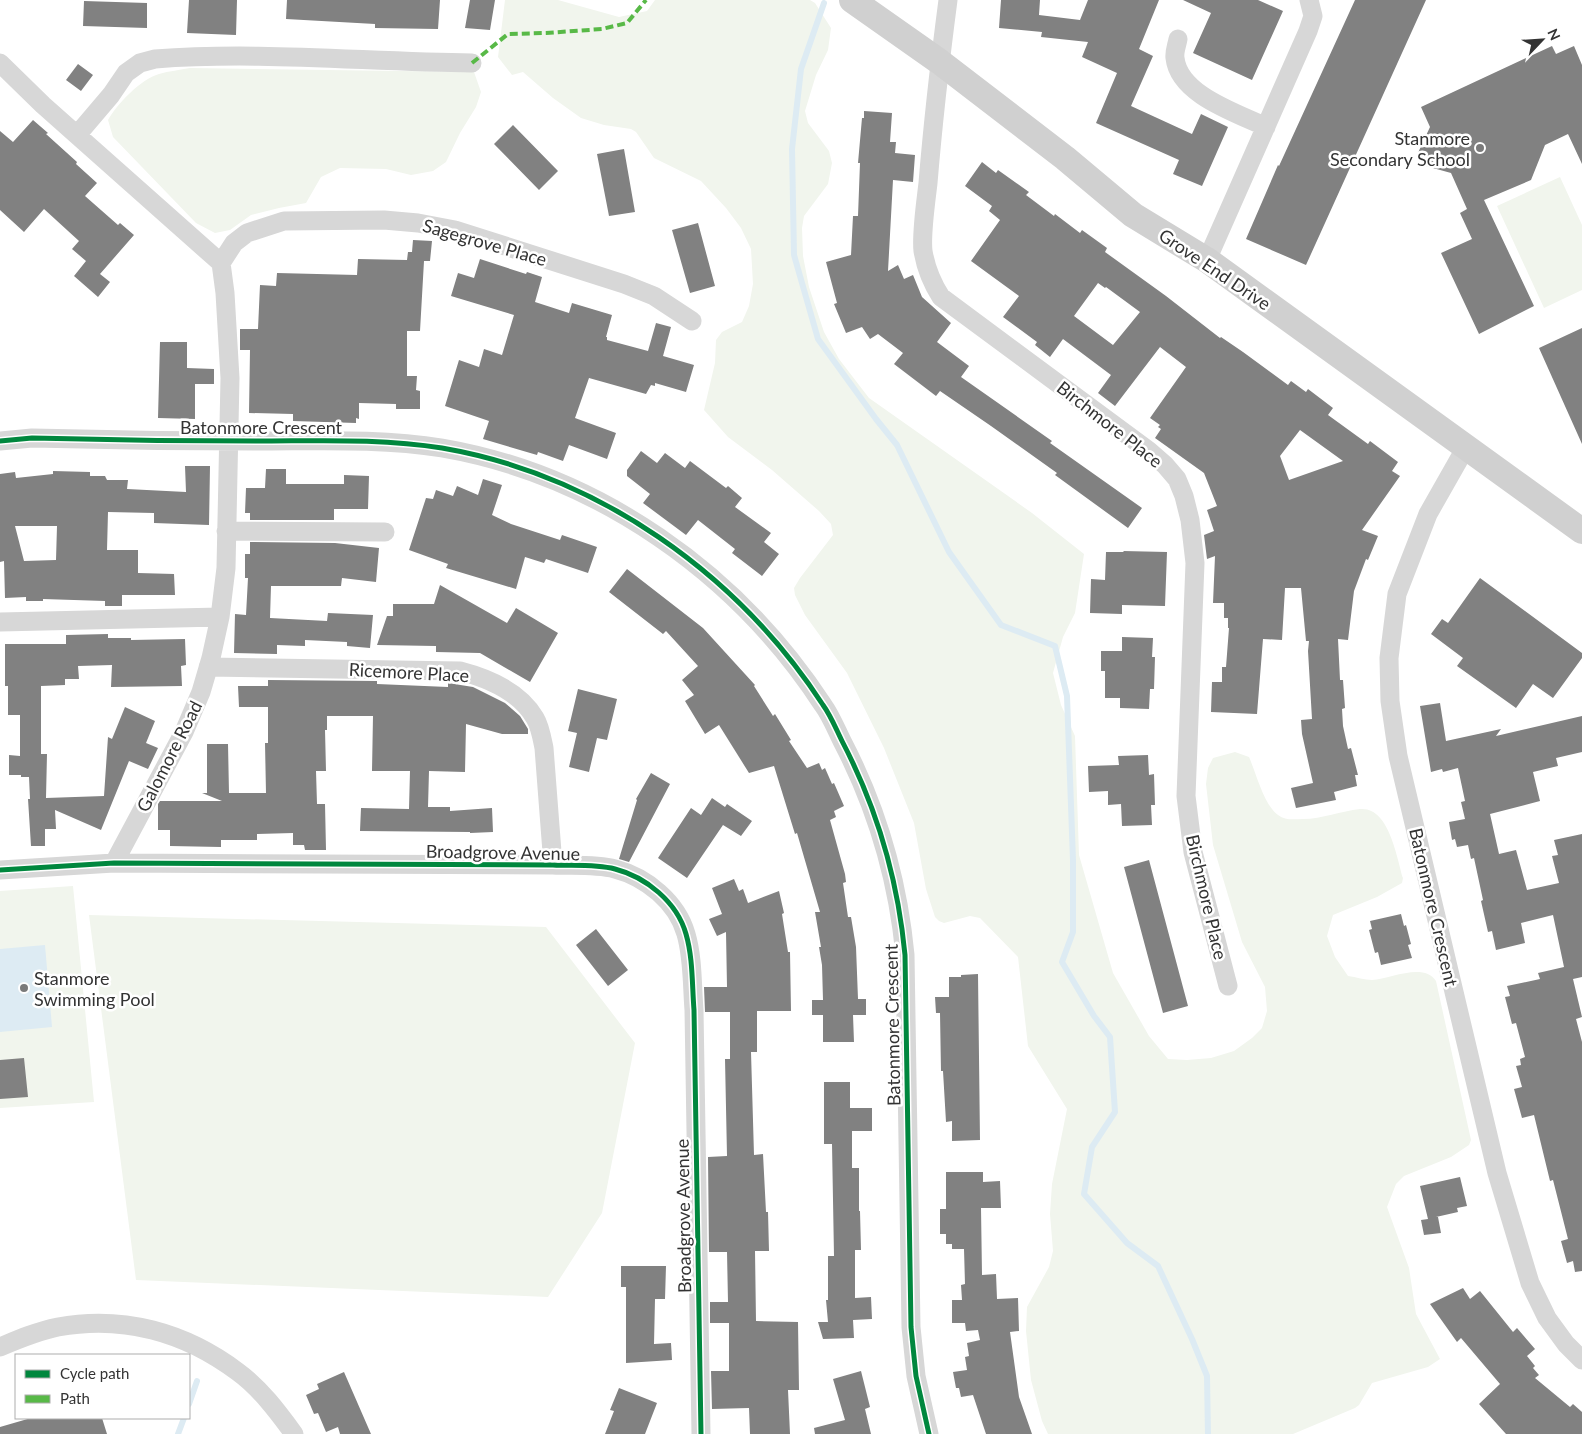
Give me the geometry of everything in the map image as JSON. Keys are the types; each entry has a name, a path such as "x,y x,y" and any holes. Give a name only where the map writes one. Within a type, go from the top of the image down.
{"street":[{"name":"Grove End Drive","path":"852,0 940,62 1065,158 1133,215 1207,260 1582,531"},
{"name":"Birchmore Place","path":"948,0 933,114 923,249 926,266 932,282 941,297 1149,451 1165,465 1177,480 1184,496 1190,520 1195,563 1186,796 1192,852 1228,986"},
{"path":"1207,260 1308,31 1313,16 1309,0"},
{"path":"1178,39 1175,58 1179,72 1188,84 1204,97 1266,127"},
{"path":"77,136 111,95 126,73 140,63 155,59 291,56 406,62 472,63"},
{"path":"0,63 77,136 221,263 225,293 230,378 228,441"},
{"name":"Sagegrove Place","path":"221,263 234,243 247,233 284,221 384,220 418,223 455,230 624,284 654,296 692,321"},
{"name":"Batonmore Crescent","path":"0,441 32,438 351,442 409,444 443,448 504,463 568,487 617,510 689,558 737,599 775,640 825,707 863,784 886,850 902,920 905,955 911,1327 916,1376 928,1434"},
{"name":"Galomore Road","path":"114,862 184,732 201,692 208,667 220,617 226,568 228,441"},
{"name":"Batonmore Crescent","path":"1466,447 1428,514 1397,594 1388,658 1390,701 1398,756 1497,1173 1530,1284 1547,1318 1566,1344 1582,1360"},
{"path":"226,531 385,532"},
{"path":"0,622 220,617"},
{"name":"Ricemore Place","path":"208,667 460,671 485,678 526,706 535,718 541,732 544,748 553,865"},
{"name":"Broadgrove Avenue","path":"0,870 114,862 553,865 614,869 647,883 667,901 678,916 686,933 690,952 694,1010 701,1434"},
{"path":"0,1347 56,1327 85,1323 119,1323 156,1330 196,1345 238,1372 268,1401 294,1434"}],"shaded area":[{"path":"505,0 558,0 619,17 647,11 655,0 810,0 815,3 831,28 828,50 816,75 805,111 808,123 829,151 832,163 828,184 804,216 802,228 803,256 809,287 824,332 839,359 869,398 1032,513 1084,554 1075,613 1063,637 1053,673 1061,705 1075,736 1079,855 1113,973 1149,1036 1168,1059 1211,1058 1234,1051 1262,1028 1267,1011 1265,987 1242,942 1213,845 1206,784 1208,768 1213,758 1235,752 1249,757 1269,804 1278,815 1284,818 1310,819 1360,809 1370,810 1385,824 1403,878 1402,883 1377,897 1333,915 1327,936 1335,957 1348,976 1372,980 1415,972 1431,975 1436,981 1471,1140 1469,1145 1451,1157 1404,1176 1396,1184 1387,1207 1409,1268 1416,1314 1440,1359 1428,1367 1372,1383 1359,1405 1355,1408 1293,1434 1048,1434 1042,1421 1031,1380 1026,1331 1027,1307 1049,1267 1053,1251 1050,1214 1052,1184 1067,1109 1028,1046 1018,957 980,918 970,916 944,923 935,917 926,889 914,823 884,748 847,673 805,615 795,595 794,588 800,578 833,535 831,524 772,470 728,437 704,410 715,363 716,340 722,332 742,322 749,306 753,284 751,249 741,228 726,208 701,181 654,158 636,132 631,129 604,125 581,118 553,98 523,72 512,75 498,57"},
{"path":"190,68 474,72 481,92 476,107 460,133 446,162 433,171 411,175 386,169 340,168 321,177 306,203 251,215 230,230 215,233 196,223 113,137 108,120 123,100 145,81 159,74"},
{"path":"1560,177 1582,225 1582,290 1544,308 1497,206"},
{"path":"73,886 94,1102 0,1108 0,891"},
{"path":"89,915 546,927 635,1043 602,1213 548,1297 136,1280"},
{"name":"Stanmore Swimming Pool","path":"45,945 52,1027 0,1032 0,949"}],"building":[{"path":"189,0 237,0 236,35 187,33"},
{"path":"287,0 440,0 438,29 375,28 375,24 286,19"},
{"path":"470,0 495,0 490,30 465,28"},
{"path":"1001,0 1040,0 1039,15 1080,20 1088,0 1159,0 1139,49 1153,56 1131,106 1192,134 1201,114 1228,127 1202,186 1173,174 1179,160 1096,123 1117,73 1082,57 1088,42 1041,37 1042,32 999,28"},
{"path":"1183,0 1258,0 1283,11 1252,80 1193,53 1211,13"},
{"path":"1355,0 1426,0 1306,265 1246,239 1278,165"},
{"path":"84,1 147,3 147,28 83,26"},
{"path":"1552,46 1556,54 1574,46 1582,65 1582,164 1568,134 1545,145 1531,180 1484,200 1534,306 1479,334 1441,253 1472,239 1460,213 1467,209 1451,173 1422,165 1417,155 1430,127 1421,107"},
{"path":"78,64 93,75 81,91 66,80"},
{"path":"864,111 892,113 890,142 896,142 895,153 915,155 913,182 893,180 888,271 898,265 904,279 913,275 922,297 951,323 937,342 969,366 961,377 1052,441 1050,443 1142,508 1128,528 1055,475 1057,473 991,426 940,391 936,396 894,364 903,353 878,334 870,339 862,327 846,333 834,304 837,303 826,262 851,255 853,216 858,216 860,163 858,163"},
{"path":"33,120 97,183 85,196 118,225 120,223 134,235 100,274 110,282 98,297 74,276 86,261 72,249 79,241 44,209 24,232 0,210 0,131 13,142"},
{"path":"513,125 558,171 539,190 494,144"},
{"path":"624,149 635,212 609,216 597,154"},
{"path":"982,162 996,173 998,170 1029,192 1026,195 1054,216 1055,214 1080,233 1082,230 1107,248 1105,252 1220,338 1243,352 1288,385 1291,381 1306,392 1308,389 1333,408 1328,415 1368,444 1370,441 1398,462 1392,471 1400,476 1362,530 1378,536 1368,560 1366,559 1354,591 1348,640 1338,639 1340,680 1343,680 1345,708 1342,709 1343,726 1348,749 1351,748 1358,775 1355,775 1357,786 1334,792 1336,800 1296,808 1291,788 1313,783 1302,734 1301,720 1312,719 1309,641 1306,641 1301,588 1285,588 1282,640 1263,639 1257,714 1211,712 1212,682 1222,682 1222,667 1226,667 1229,628 1228,618 1224,618 1224,603 1213,603 1215,556 1207,559 1204,535 1214,531 1207,510 1217,506 1204,473 1155,438 1161,429 1158,427 1160,425 1150,418 1186,367 1160,347 1115,406 1098,393 1111,375 1063,339 1050,357 1035,345 1037,342 1003,317 1019,296 971,261 1000,220 989,211 992,206 965,186","holes":["1098,283 1140,312 1113,345 1074,316","1300,430 1343,461 1289,480 1280,456"]},
{"path":"698,223 715,286 690,293 672,230"},
{"path":"413,240 432,241 430,261 424,261 420,331 407,331 407,376 417,376 416,390 420,391 420,409 396,409 396,404 359,403 359,419 356,418 356,423 293,421 293,414 249,413 250,350 240,350 240,329 258,329 260,285 276,286 277,273 357,275 358,259 407,260 408,252 412,252"},
{"path":"480,259 526,274 527,272 542,277 535,302 569,313 572,303 612,315 606,337 607,340 648,351 656,323 671,327 663,356 694,365 686,392 655,383 655,386 651,385 646,394 589,378 575,418 616,433 607,459 569,445 563,461 538,452 537,455 483,439 489,421 445,406 459,360 479,367 484,349 502,355 514,315 451,296 458,273 474,278"},
{"path":"1582,328 1582,444 1539,348"},
{"path":"160,342 187,342 187,368 214,369 214,384 195,384 195,419 158,418"},
{"path":"641,451 657,463 665,453 685,468 690,461 726,488 728,486 742,498 735,507 771,533 764,542 779,554 762,576 732,553 735,549 698,520 686,535 643,503 650,494 627,476 627,470"},
{"path":"185,466 210,466 209,525 154,523 154,513 108,512 107,550 138,550 138,573 174,574 175,595 122,595 122,606 105,606 105,601 43,599 43,601 26,601 26,597 5,598 4,561 0,562 0,474 15,472 16,478 53,474 53,471 90,472 90,476 105,476 107,480 128,480 127,489 186,492","holes":["15,526 57,526 56,560 24,561"]},
{"path":"266,469 286,469 286,484 344,484 344,475 369,476 368,509 334,509 334,520 250,520 250,513 245,513 246,488 265,488"},
{"path":"483,479 502,485 492,515 511,524 560,540 562,535 597,547 588,573 546,559 544,563 525,557 516,589 446,568 448,564 409,550 426,498 433,499 436,490 453,496 457,486 478,495"},
{"path":"250,542 335,543 379,548 376,582 342,578 341,586 271,586 270,618 327,621 328,613 373,615 370,648 347,646 347,642 305,640 305,646 277,645 277,654 234,653 235,614 246,615 248,578 245,578 245,554 250,554"},
{"path":"1106,552 1167,552 1165,606 1122,605 1122,614 1090,613 1091,579 1105,580"},
{"path":"627,569 703,628 755,685 773,716 775,714 791,740 789,741 807,768 819,763 822,770 825,768 832,784 834,783 844,806 834,811 836,817 830,820 845,874 846,882 843,883 848,917 851,917 856,947 858,999 866,999 866,1015 853,1015 854,1042 823,1042 823,1015 812,1015 812,1000 823,1000 822,965 819,947 821,947 815,912 820,912 797,833 795,834 774,766 749,773 719,725 705,734 685,701 694,695 682,680 698,666 666,631 663,634 609,592"},
{"path":"1480,578 1582,653 1582,658 1553,698 1533,684 1516,708 1457,666 1463,658 1431,634 1442,619 1448,623"},
{"path":"440,585 507,623 516,608 558,633 530,682 480,653 436,652 436,646 377,645 387,616 393,616 393,604 434,604"},
{"path":"108,634 108,638 131,638 131,640 185,639 186,665 181,666 182,686 111,687 112,665 78,666 79,679 65,679 65,685 41,686 41,754 47,754 46,798 104,796 108,737 112,739 125,707 155,721 146,743 158,748 148,769 129,761 101,830 55,810 56,829 45,829 45,846 31,846 28,799 30,799 29,777 9,775 9,755 20,756 20,715 8,715 8,686 5,686 5,644 66,644 66,635"},
{"path":"1122,637 1153,638 1152,657 1155,657 1154,689 1150,689 1149,709 1120,708 1120,698 1105,698 1105,671 1101,671 1101,651 1122,651"},
{"path":"268,680 377,681 377,684 448,687 448,683 473,687 505,703 520,716 528,729 528,734 502,734 466,724 465,772 429,771 428,807 450,807 450,811 492,808 493,832 360,831 361,808 409,809 410,771 372,771 373,716 327,716 327,730 325,730 326,771 316,771 317,804 325,804 326,850 305,850 304,845 293,845 293,833 257,834 257,840 221,840 221,847 170,846 170,830 158,830 158,804 160,801 222,801 202,793 207,793 207,744 228,744 229,793 266,793 265,743 268,743 268,707 239,707 238,686 268,686"},
{"path":"578,689 617,699 607,740 597,738 589,772 569,767 577,733 568,731"},
{"path":"1440,703 1446,741 1501,729 1496,736 1582,716 1582,752 1556,758 1558,766 1533,772 1540,801 1490,814 1499,854 1516,850 1527,890 1559,883 1552,856 1558,855 1554,840 1582,834 1582,977 1573,979 1582,1017 1576,1019 1582,1042 1582,1271 1575,1272 1573,1261 1567,1263 1561,1241 1568,1239 1553,1180 1550,1181 1534,1115 1522,1118 1514,1089 1522,1087 1516,1066 1521,1065 1520,1059 1525,1057 1516,1023 1512,1024 1505,997 1510,996 1507,986 1540,979 1538,973 1564,967 1553,915 1521,923 1525,943 1496,950 1492,931 1488,932 1474,858 1471,859 1468,845 1457,847 1455,839 1452,840 1449,822 1465,819 1461,802 1465,801 1458,768 1443,772 1442,769 1431,772 1420,706"},
{"path":"1148,755 1149,775 1154,774 1155,805 1151,805 1152,825 1122,826 1121,804 1108,805 1108,791 1089,792 1088,766 1119,765 1118,756"},
{"path":"651,773 670,784 629,862 619,859 636,799"},
{"path":"712,798 725,807 727,804 752,821 741,836 723,825 687,878 658,858 691,808 701,815"},
{"path":"1149,860 1188,1006 1163,1013 1124,867"},
{"path":"734,879 739,891 743,889 748,903 779,891 784,913 782,914 788,952 790,952 791,1011 757,1011 757,1052 751,1052 754,1155 763,1154 769,1251 755,1251 756,1321 798,1322 799,1390 788,1390 790,1434 750,1434 749,1408 712,1409 711,1371 729,1371 729,1323 710,1323 710,1302 728,1302 727,1252 709,1252 708,1157 727,1156 725,1059 730,1059 730,1012 705,1012 704,987 727,987 726,932 717,936 709,919 722,914 712,888"},
{"path":"1401,914 1411,944 1408,945 1412,958 1381,965 1378,952 1375,953 1369,930 1372,929 1370,921"},
{"path":"596,929 628,970 608,986 576,945"},
{"path":"978,974 980,1140 952,1141 952,1121 946,1122 943,1071 941,1071 940,1013 936,1013 935,997 949,997 949,977"},
{"path":"24,1058 28,1097 0,1099 0,1060"},
{"path":"824,1082 850,1082 850,1108 872,1108 872,1131 852,1131 852,1168 859,1168 861,1250 855,1250 855,1298 871,1297 872,1319 853,1320 854,1338 823,1339 818,1322 828,1322 826,1300 828,1300 828,1256 834,1256 832,1144 824,1144"},
{"path":"946,1172 983,1172 983,1182 1000,1181 1001,1208 981,1208 982,1275 996,1274 997,1299 1018,1298 1019,1331 1010,1332 1019,1397 1032,1434 986,1434 973,1395 961,1397 959,1388 956,1388 953,1372 967,1370 965,1357 969,1356 967,1343 980,1340 978,1330 966,1331 965,1323 952,1323 952,1300 962,1300 961,1285 965,1284 964,1249 952,1249 952,1244 946,1244 946,1234 940,1234 940,1209 946,1209"},
{"path":"1460,1177 1467,1206 1457,1208 1458,1212 1436,1217 1438,1217 1441,1233 1424,1235 1421,1220 1428,1219 1420,1186"},
{"path":"621,1266 666,1266 665,1299 655,1299 654,1344 671,1343 672,1360 626,1363 626,1287 621,1287"},
{"path":"1463,1288 1470,1299 1480,1291 1513,1332 1517,1328 1535,1349 1527,1356 1539,1375 1535,1378 1570,1407 1573,1404 1582,1412 1582,1434 1506,1434 1479,1404 1500,1384 1461,1338 1457,1342 1430,1304"},
{"path":"861,1371 870,1407 865,1409 871,1434 815,1434 814,1428 845,1420 833,1379"},
{"path":"344,1372 371,1434 340,1434 338,1427 326,1432 318,1413 314,1414 306,1395 319,1389 317,1384"},
{"path":"619,1388 657,1403 645,1434 605,1434 614,1411 610,1410"},
{"path":"28,1419 102,1419 107,1434 0,1434 0,1427"}],"waterway":[{"path":"824,3 801,69 792,149 794,255 818,339 897,445 949,552 1001,625 1055,646 1067,696 1073,860 1073,932 1062,962 1094,1016 1110,1037 1115,1112 1092,1147 1084,1194 1127,1243 1158,1266 1207,1376 1208,1434"},
{"path":"190,1401 197,1381"},
{"path":"178,1434 184,1419"}],"marked path":[{"path":"472,63 508,34 602,29 627,23 646,0"}],"cycle path":[{"path":"0,441 32,438 173,441 350,441 442,448 500,461 555,481 608,506 659,537 706,573 749,613 788,657 828,714 866,792 891,872 902,927 905,955 911,1327 916,1376 929,1434"},
{"path":"0,870 114,863 600,866 627,873 659,892 668,901 682,922 690,952 692,972 701,1434"}],"place":[{"name":"Stanmore Secondary School","path":"1480,148"},
{"name":"Stanmore Swimming Pool","path":"24,988"}]}
